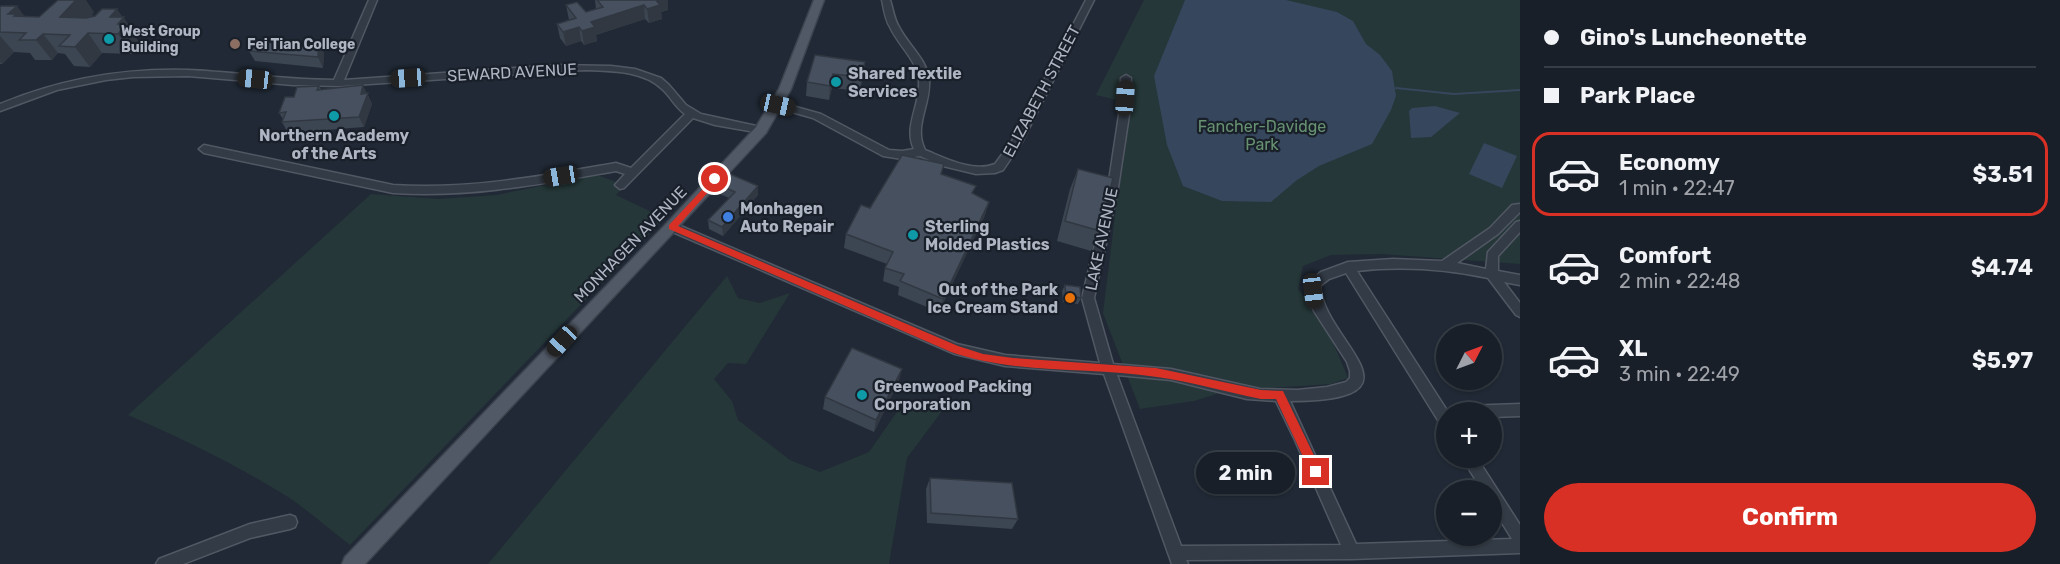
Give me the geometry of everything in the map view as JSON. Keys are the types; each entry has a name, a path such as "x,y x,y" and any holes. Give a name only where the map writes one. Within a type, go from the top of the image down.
{"main road":[{"name":"MONHAGEN AVENUE","path":"352,564 761,130 778,105 819,0"}],"street":[{"path":"338,83 373,0"},
{"path":"778,105 817,116 887,153 902,155 921,152 916,145 916,120 924,84 922,72 893,26 886,0"},
{"name":"ELIZABETH STREET","path":"921,152 947,163 984,171 999,166 1007,159 1090,0"},
{"name":"SEWARD AVENUE","path":"0,108 34,93 69,82 121,74 182,73 290,82 338,83 535,69 608,68 634,72 651,78 666,87 676,103 691,114"},
{"name":"LAKE AVENUE","path":"1126,78 1125,115 1112,191 1088,298 1108,368 1178,559"},
{"path":"620,185 691,114 761,130"},
{"path":"204,149 393,189 418,192 494,189 616,167 632,171"},
{"path":"1444,266 1474,247 1494,231 1516,208 1520,208"},
{"path":"1520,225 1492,255 1494,264 1492,275 1520,312"},
{"path":"672,227 955,349 983,358 1013,363 1108,368 1175,375 1261,395 1332,394 1349,388 1356,380 1357,369 1314,303 1314,284 1322,275 1348,267 1444,266 1520,280"},
{"path":"1348,267 1436,404"},
{"path":"1279,394 1300,435 1352,552"},
{"path":"1502,411 1520,410"},
{"path":"1502,510 1520,538"},
{"path":"164,564 250,531 290,522"},
{"path":"1178,559 1520,546"}],"green space":[{"name":"Fancher-Davidge Park","path":"1144,0 1520,0 1520,264 1381,254 1331,255 1303,266 1298,289 1328,330 1348,378 1331,384 1226,391 1194,401 1140,409 1103,313 1129,103 1096,95"},
{"path":"597,175 625,185 616,195 664,218 350,545 296,502 269,485 210,453 128,415 371,194 438,199 496,195"},
{"path":"727,276 738,298 760,303 790,293 746,364 728,363 714,379 732,401 738,420 790,460 820,472 869,452 906,399 942,411 907,458 889,564 488,564"}],"water":[{"path":"1185,0 1286,0 1337,12 1353,21 1366,44 1380,55 1392,71 1396,96 1372,144 1319,166 1297,180 1271,202 1222,201 1183,186 1167,145 1154,76"},
{"path":"1435,106 1460,113 1431,137 1411,138 1409,111 1412,108"},
{"path":"1484,143 1517,156 1502,188 1469,174"}],"building":[{"path":"58,0 76,0 60,17 86,18 95,16 102,9 117,9 110,17 124,17 118,24 126,24 118,34 88,33 75,47 59,46 70,35 43,34 36,40 19,40 26,33 0,32 1,6 17,6 8,14 16,14 14,16 39,17"},
{"path":"597,0 656,0 660,5 647,9 644,5 591,22 595,27 582,31 579,27 563,32 557,24 576,18 566,5 577,2 586,12 603,7"},
{"path":"261,42 308,46 319,42 318,57 249,51"},
{"path":"815,55 865,62 861,77 833,74 830,86 807,82"},
{"path":"363,85 361,94 368,93 359,117 282,122 286,112 279,113 285,97 294,97 297,87 319,86 317,90"},
{"name":"Sterling Molded Plastics","path":"902,155 944,164 941,174 976,186 972,193 989,202 943,299 900,281 904,274 885,268 893,252 846,234 861,205 870,208"},
{"path":"1078,169 1113,178 1100,231 1065,221"},
{"path":"730,174 758,186 722,227 708,220 735,192 720,185"},
{"path":"1065,285 1080,287 1081,298 1066,295"},
{"name":"Greenwood Packing Corporation","path":"852,348 902,369 876,420 825,397"},
{"path":"930,478 1012,483 1018,519 931,513"}],"waterway":[{"path":"1396,88 1454,94 1520,90"}],"place":[{"name":"West Group Building","path":"109,39"},
{"name":"Fei Tian College","path":"235,44"},
{"name":"Shared Textile Services","path":"836,82"},
{"name":"Northern Academy of the Arts","path":"334,116"},
{"name":"Monhagen Auto Repair","path":"728,217"},
{"name":"Sterling Molded Plastics","path":"913,235"},
{"name":"Out of the Park Ice Cream Stand","path":"1070,298"},
{"name":"Greenwood Packing Corporation","path":"862,395"}],"route":[{"path":"715,179 672,227 955,349 983,358 1013,363 1156,372 1261,395 1279,394 1316,472"}]}
